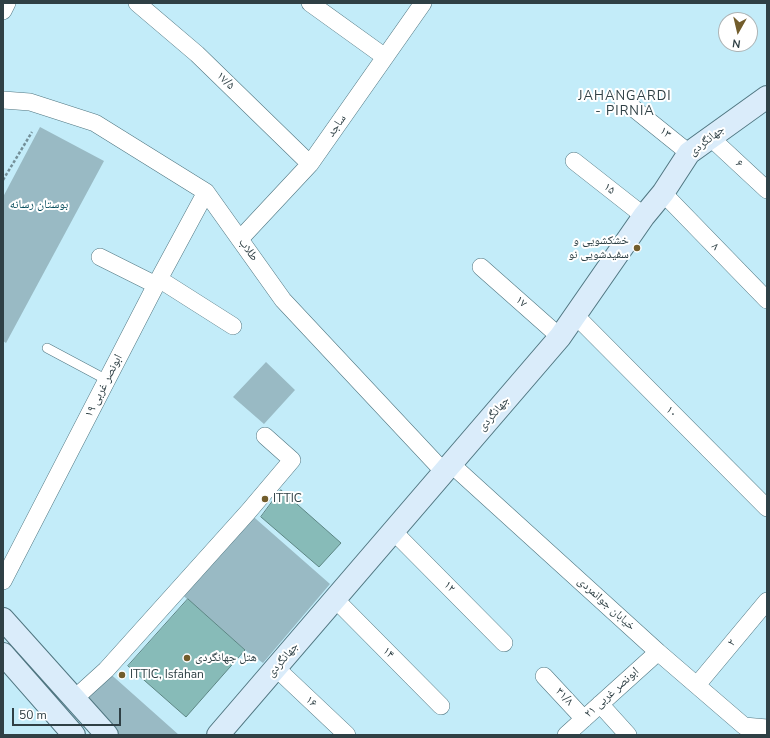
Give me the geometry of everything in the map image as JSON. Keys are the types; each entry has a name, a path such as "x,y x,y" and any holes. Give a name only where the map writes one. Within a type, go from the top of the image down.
{"street":[{"path":"3,11 7,3"},
{"name":"۱۷/۵","path":"137,3 197,54 310,164"},
{"path":"310,3 385,57"},
{"name":"ساجد","path":"240,240 310,164 385,57 417,5"},
{"name":"جهانگردی","path":"221,734 560,337 644,216 663,193 689,153 767,97"},
{"name":"۱۳","path":"622,99 689,153"},
{"name":"طلاب","path":"3,100 30,102 95,123 206,192 283,300 448,468"},
{"name":"۶","path":"711,138 767,190"},
{"name":"۱۵","path":"574,161 644,216"},
{"name":"ابونصر غربی ۱۹","path":"3,581 206,192"},
{"name":"۸","path":"663,193 767,300"},
{"path":"100,257 158,282 233,326"},
{"name":"۱۷","path":"481,267 560,337"},
{"name":"۱۰","path":"575,315 767,508"},
{"path":"74,699 106,670 248,512 292,460 265,436"},
{"name":"خیابان جوانمردی","path":"448,468 744,726 767,728"},
{"name":"۱۲","path":"394,531 504,643"},
{"name":"۱۴","path":"335,599 442,706"},
{"name":"۲","path":"697,685 767,601"},
{"path":"3,619 107,735"},
{"name":"ابونصر غربی ۲۱","path":"566,735 658,652"},
{"path":"3,654 74,735"},
{"name":"۱۶","path":"276,668 347,735"},
{"name":"۳۱/۸","path":"544,676 584,719"},
{"path":"600,704 628,735"}],"lane":[{"path":"48,348 107,380"}],"path":[{"path":"3,180 32,132"}],"green space":[{"name":"بوستان رسانه","path":"40,127 104,161 6,343 3,341 3,197"},
{"path":"266,362 295,390 264,424 233,397"},
{"path":"248,512 330,584 263,663 245,650 178,591"},
{"path":"106,670 179,735 107,735 74,699"}],"building":[{"path":"281,490 341,543 319,567 261,517"},
{"name":"هتل جهانگردی","path":"188,599 245,650 186,717 128,666"}],"place":[{"name":"خشکشویی و سفیدشویی نو","path":"637,248"},
{"name":"ITTIC","path":"265,499"},
{"name":"هتل جهانگردی","path":"187,658"},
{"name":"ITTIC, Isfahan","path":"122,675"}],"district":[{"name":"JAHANGARDI - PIRNIA","path":"625,104"}]}
